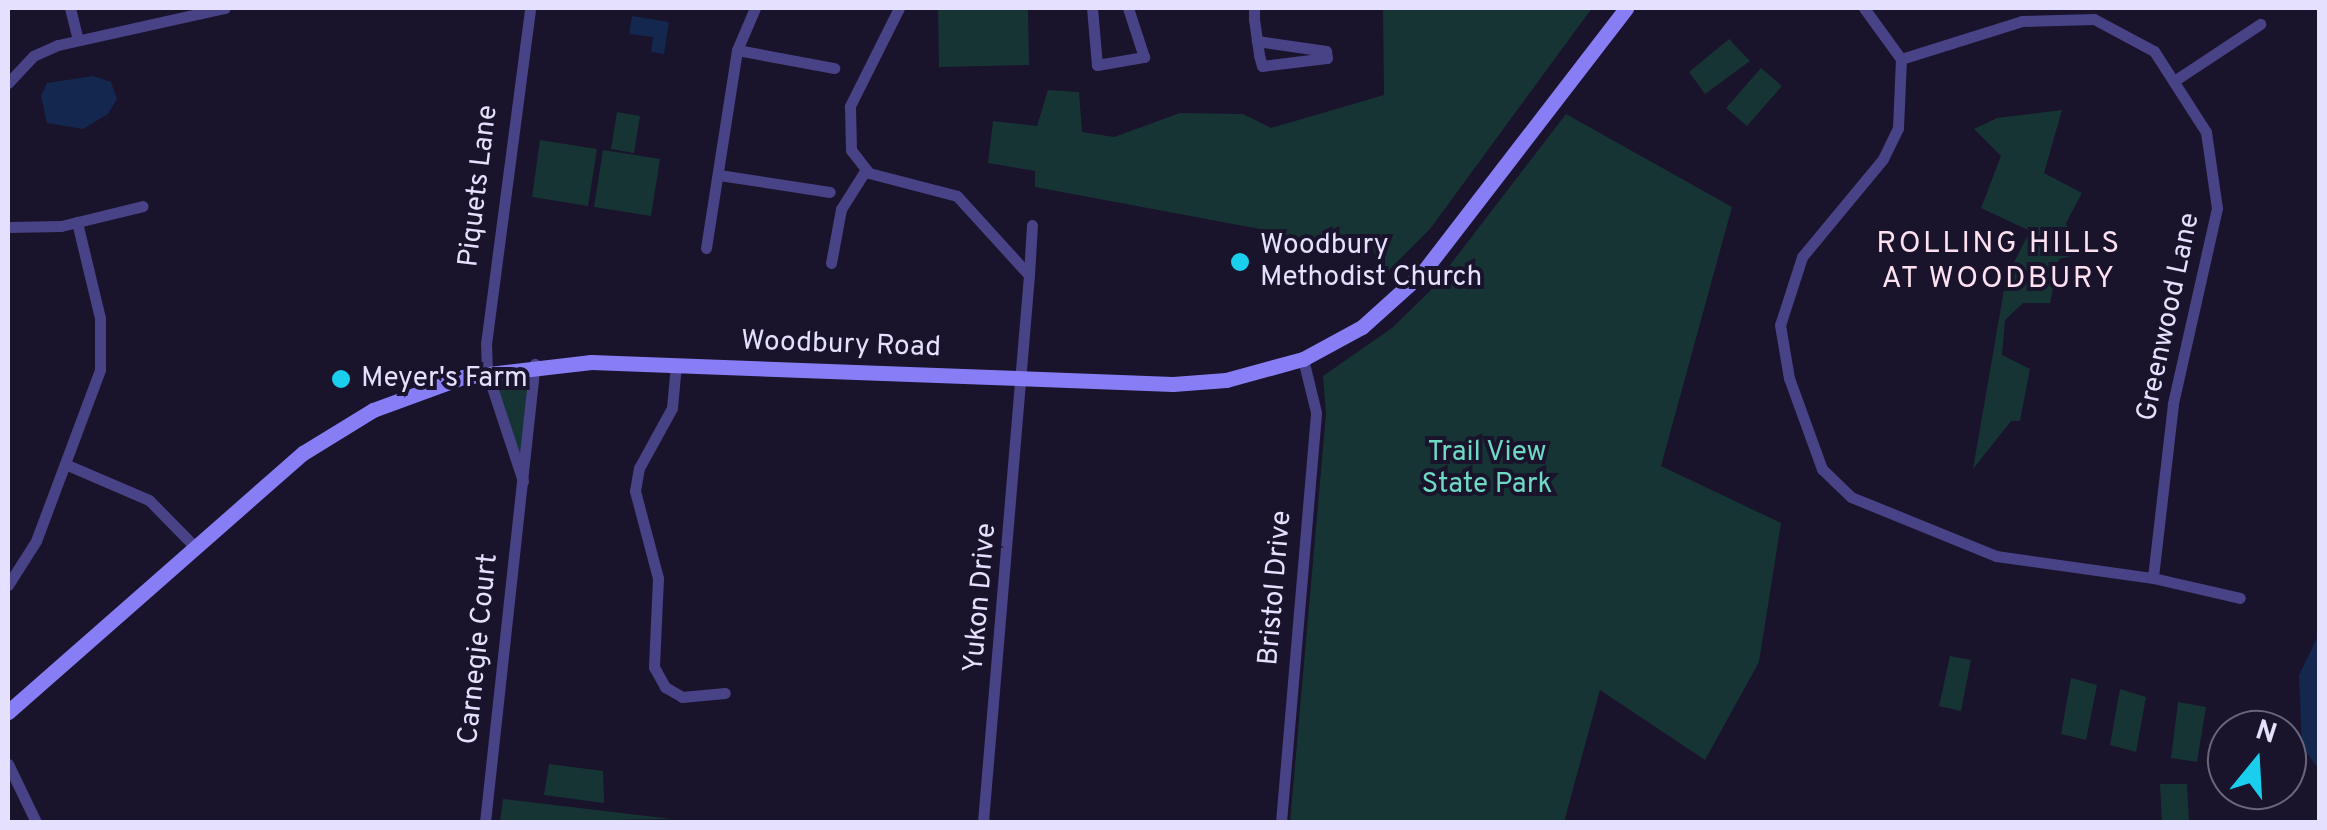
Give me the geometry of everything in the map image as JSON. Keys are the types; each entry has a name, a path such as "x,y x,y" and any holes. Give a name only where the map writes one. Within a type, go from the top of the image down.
{"main road":[{"name":"Woodbury Road","path":"8,712 195,547 330,435 400,398 487,372 535,364 676,364 1211,382 1303,359 1362,328 1424,272 1626,8"}],"street":[{"path":"70,8 78,40"},
{"path":"8,83 33,56 78,40 225,8"},
{"name":"Piquets Lane","path":"487,372 530,8"},
{"path":"706,248 737,50 756,8"},
{"path":"898,8 850,106 848,140 864,171 958,196 1012,264 1029,275"},
{"path":"1092,8 1096,65 1144,57 1128,8"},
{"path":"1254,8 1258,42 1262,66 1268,70 1327,58 1326,51 1258,42"},
{"path":"1864,8 1901,59 1904,103 1891,147 1802,257 1783,299 1782,353 1814,455 1851,497 1996,556 2153,578 2240,598"},
{"name":"Greenwood Lane","path":"1901,59 2062,15 2094,19 2135,36 2177,79 2206,132 2218,183 2173,404 2153,578"},
{"path":"2177,79 2260,24"},
{"path":"737,50 834,68"},
{"path":"831,263 841,208 864,171"},
{"path":"719,175 830,192"},
{"path":"8,227 77,222 143,206"},
{"path":"8,584 36,541 66,464 103,344 77,222"},
{"name":"Yukon Drive","path":"983,822 1024,376 1032,225"},
{"name":"Bristol Drive","path":"1281,822 1316,424 1303,359"},
{"name":"Carnegie Court","path":"486,822 535,364"},
{"path":"676,364 672,408 639,468 634,491 658,578 654,667 664,686 682,697 725,693"},
{"name":"Carnegie Court","path":"487,372 523,481"},
{"path":"66,464 149,500 195,547"},
{"path":"8,764 36,822"}],"green space":[{"path":"938,8 1028,8 1029,65 939,67"},
{"path":"1383,8 1592,8 1430,229 1381,278 1370,236 1303,250 1281,233 1035,187 1035,171 988,163 993,121 1037,126 1048,90 1079,92 1082,132 1114,137 1180,113 1243,114 1271,128 1384,95"},
{"path":"1729,39 1750,61 1705,94 1689,72"},
{"path":"1761,68 1782,86 1747,126 1726,108"},
{"path":"2062,110 2044,173 2082,193 2066,223 2076,255 2059,259 2050,303 2023,303 2005,320 2002,355 2030,369 2020,421 2011,421 1973,469 2006,278 2030,231 1981,208 2001,156 1974,129 1997,118"},
{"path":"617,112 640,116 634,153 611,149"},
{"name":"Trail View State Park","path":"1566,114 1732,207 1661,466 1781,523 1759,662 1705,760 1600,690 1564,822 1290,822 1326,414 1323,376 1392,328 1430,291"},
{"path":"540,140 597,149 588,206 532,197"},
{"path":"603,150 660,159 651,216 594,207"},
{"path":"534,366 522,475 489,373"},
{"path":"1950,656 1971,660 1961,711 1939,706"},
{"path":"2071,678 2097,685 2086,740 2061,734"},
{"path":"2120,689 2146,697 2136,752 2110,745"},
{"path":"2178,702 2206,707 2197,762 2171,758"},
{"path":"549,764 603,771 604,803 544,795"},
{"path":"2160,784 2187,784 2189,822 2162,822"},
{"path":"503,799 672,819 500,822"}],"water":[{"path":"632,16 669,22 664,54 651,52 653,37 629,34"},
{"path":"93,76 111,82 117,99 108,114 83,129 47,123 41,96 47,83"},
{"path":"2320,634 2319,769 2307,753 2307,710 2300,710 2299,675"}],"place":[{"name":"Woodbury Methodist Church","path":"1240,262"},
{"name":"Meyer's Farm","path":"341,379"}],"district":[{"name":"ROLLING HILLS AT WOODBURY","path":"1999,262"}]}
